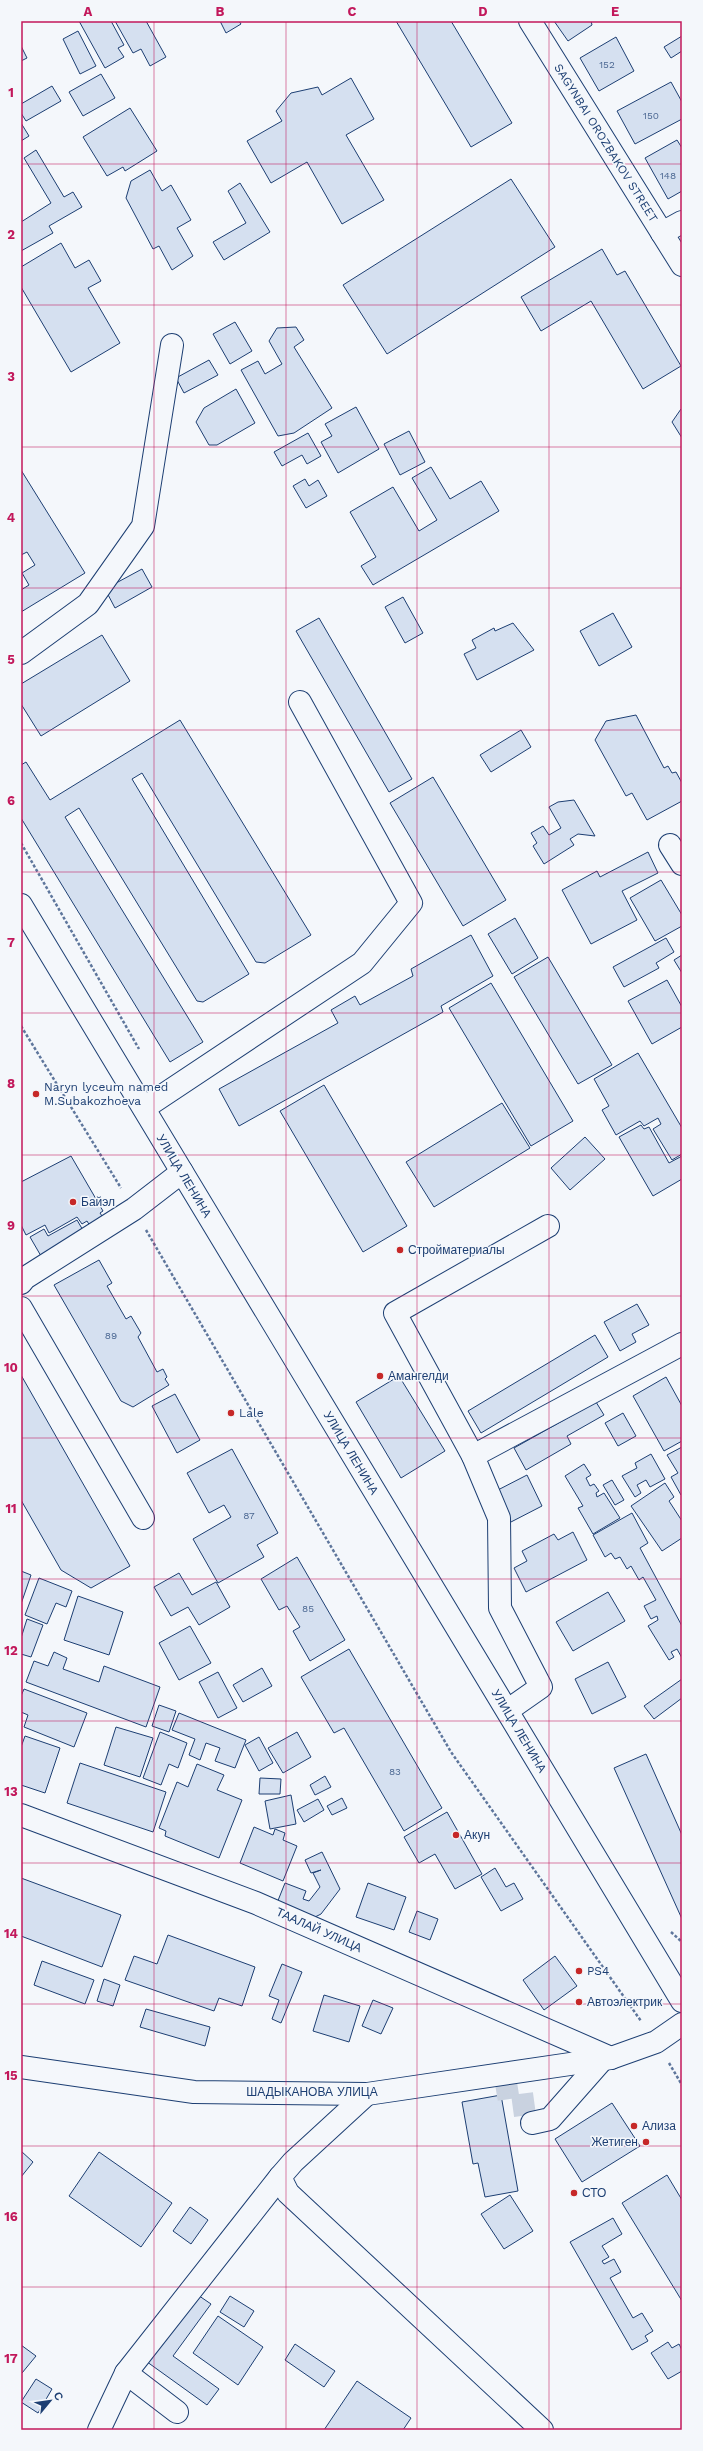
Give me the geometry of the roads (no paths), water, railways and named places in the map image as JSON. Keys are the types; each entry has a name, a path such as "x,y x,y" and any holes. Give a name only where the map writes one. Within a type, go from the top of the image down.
{"street":[{"name":"SAGYNBAI OROZBAKOV STREET","path":"530,21 682,265"},
{"path":"662,234 682,222"},
{"path":"21,653 88,604 144,526 172,346"},
{"path":"144,1108 362,963 411,903 300,702"},
{"path":"670,845 682,864"},
{"name":"УЛИЦА ЛЕНИНА","path":"21,905 682,2001"},
{"path":"21,1283 25,1278 134,1209 182,1172"},
{"path":"511,1708 541,1687 500,1608 499,1518 473,1456 395,1313 548,1226"},
{"path":"21,1308 143,1518"},
{"path":"473,1456 682,1344"},
{"name":"ТААЛАЙ УЛИЦА","path":"21,1815 256,1902 607,2059"},
{"name":"ШАДЫКАНОВА УЛИЦА","path":"21,2067 194,2092 367,2094 607,2059 656,2042 682,2024"},
{"path":"532,2123 550,2119 607,2059"},
{"path":"419,2086 459,2095 496,2090"},
{"path":"99,2430 126,2373 280,2177 293,2162 367,2094"},
{"path":"280,2177 288,2193 542,2430"},
{"path":"126,2373 177,2412"}],"tunnel":[{"path":"496,2090 521,2086 526,2123 532,2123"}],"place":[{"name":"Naryn lyceum named M.Subakozhoeva","path":"36,1094"},
{"name":"Байэл","path":"73,1202"},
{"name":"Стройматериалы","path":"400,1250"},
{"name":"Амангелди","path":"380,1376"},
{"name":"Lale","path":"231,1413"},
{"name":"Акун","path":"456,1835"},
{"name":"PS4","path":"579,1971"},
{"name":"Автоэлектрик","path":"579,2002"},
{"name":"Ализа","path":"634,2126"},
{"name":"Жетиген","path":"646,2142"},
{"name":"СТО","path":"574,2193"}]}
